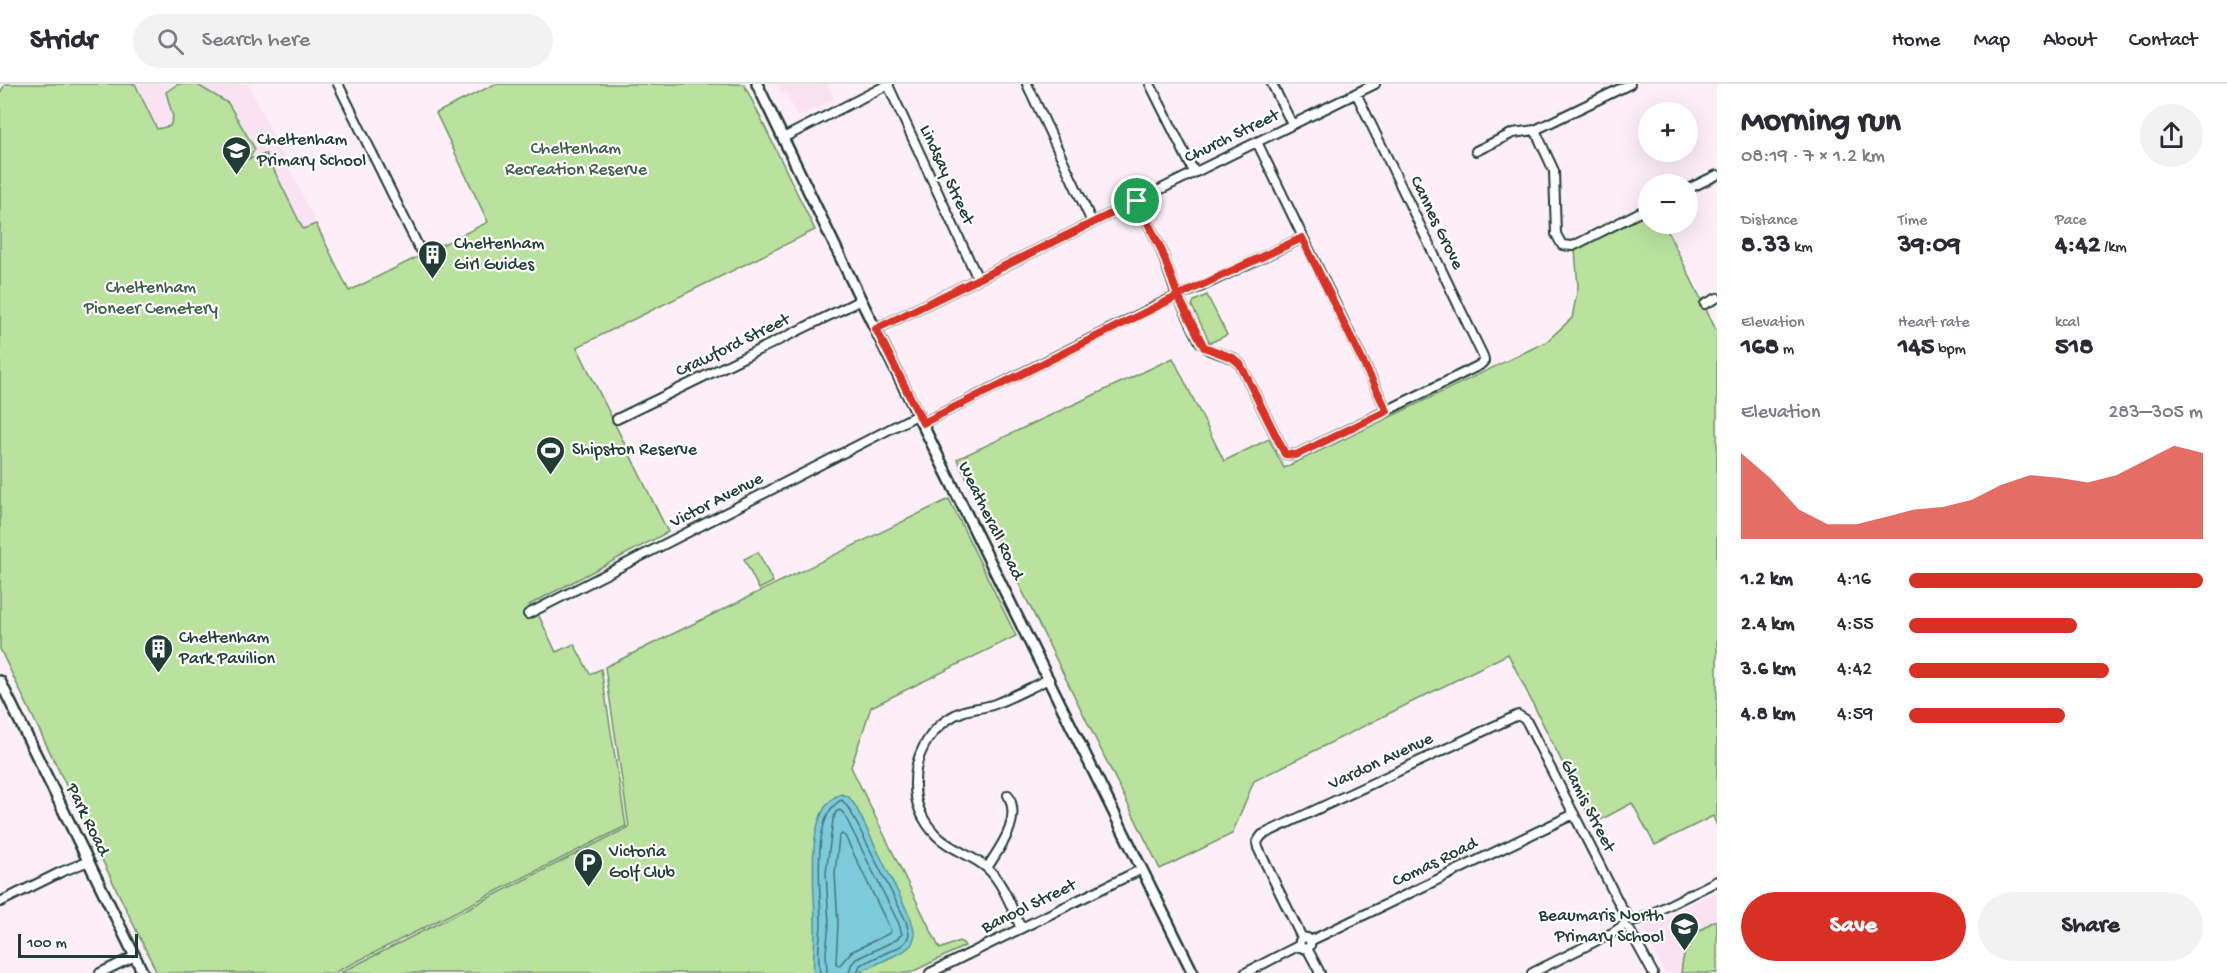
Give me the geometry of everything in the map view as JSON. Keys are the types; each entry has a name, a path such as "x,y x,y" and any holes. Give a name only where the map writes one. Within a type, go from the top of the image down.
{"street":[{"path":"338,84 418,246 426,256"},
{"name":"Weatherall Road","path":"757,84 1193,973"},
{"path":"783,138 889,84"},
{"name":"Lindsay Street","path":"889,84 978,279"},
{"path":"1027,84 1092,222"},
{"path":"1150,84 1194,172"},
{"path":"1272,84 1292,124"},
{"name":"Church Street","path":"876,329 1375,84"},
{"path":"1476,151 1513,134 1535,130 1630,84"},
{"name":"Cannes Grove","path":"1356,93 1484,361 1387,411"},
{"path":"1535,130 1554,171 1556,234 1562,245 1573,246 1638,213"},
{"path":"1137,201 1161,249 1178,296 1204,347 1233,358 1240,364 1282,450 1290,456 1296,455 1387,411 1257,142"},
{"path":"1698,184 1717,175"},
{"name":"Victor Avenue","path":"528,614 921,418 1302,238"},
{"path":"1705,304 1717,298"},
{"name":"Crawford Street","path":"617,419 861,300"},
{"path":"1021,928 999,884 987,868 949,846 935,834 926,822 915,793 915,775 923,747 931,735 953,716 973,708 993,705 1049,679"},
{"name":"Park Road","path":"0,681 144,973"},
{"name":"Vardon Avenue","path":"1305,943 1257,848 1257,842 1264,834 1513,716 1522,716 1526,720"},
{"name":"Glamis Street","path":"1526,720 1653,973"},
{"path":"987,868 1013,820 1014,809 1008,795"},
{"name":"Comas Road","path":"1245,973 1574,813"},
{"path":"0,902 87,859"},
{"name":"Banool Street","path":"930,973 1142,869"},
{"path":"1532,973 1717,881"},
{"path":"1305,943 1320,973"},
{"path":"100,973 135,956"}],"shaded area":[{"name":"Cheltenham Primary School","path":"135,84 248,84 349,291 258,335"},
{"path":"777,84 827,84 835,99 798,117 786,93 782,95"},
{"name":"Beaumaris North Primary School","path":"1717,891 1717,973 1665,973 1643,928"}],"green space":[{"path":"5,84 135,84 157,129 170,126 173,117 166,92 178,84 196,84 228,103 255,149 249,159 266,154 303,229 316,224 349,291 488,222 436,113 495,84 744,84 815,230 577,347 668,532 529,605 538,614 556,652 574,644 590,674 601,669 626,826 334,973 157,973 0,649 0,93"},
{"path":"1638,218 1638,234 1669,234 1717,332 1717,826 1713,816 1655,845 1632,803 1593,824 1508,654 1254,781 1232,834 1160,869 957,459 1173,358 1224,461 1269,439 1284,468 1546,342 1572,318 1578,287 1575,250"},
{"path":"1207,295 1227,335 1212,342 1209,341 1192,306 1194,301"},
{"name":"Victoria Golf Club","path":"949,499 1016,636 871,707 851,767 940,949 959,941 965,946 910,973 340,973 629,827 605,667"},
{"path":"758,552 773,582 759,589 744,559"},
{"path":"1717,921 1717,973 1681,973 1689,942 1693,936"}],"water":[{"path":"841,794 849,797 856,807 911,919 915,935 912,944 904,951 858,973 814,973 813,871 816,832 821,815 829,802"}],"place":[{"name":"Cheltenham Primary School","path":"236,176"},
{"name":"Cheltenham Girl Guides","path":"433,280"},
{"name":"Shipston Reserve","path":"551,476"},
{"name":"Cheltenham Park Pavilion","path":"158,674"},
{"name":"Victoria Golf Club","path":"588,888"},
{"name":"Beaumaris North Primary School","path":"1685,952"}],"route":[{"path":"1137,201 876,329 923,423 1178,296 1204,347 1233,358 1240,364 1285,454 1296,455 1387,411 1302,238 1178,296 1161,249 1137,201"}],"park label":[{"name":"Cheltenham Recreation Reserve","path":"576,160"},
{"name":"Cheltenham Pioneer Cemetery","path":"151,298"}]}
